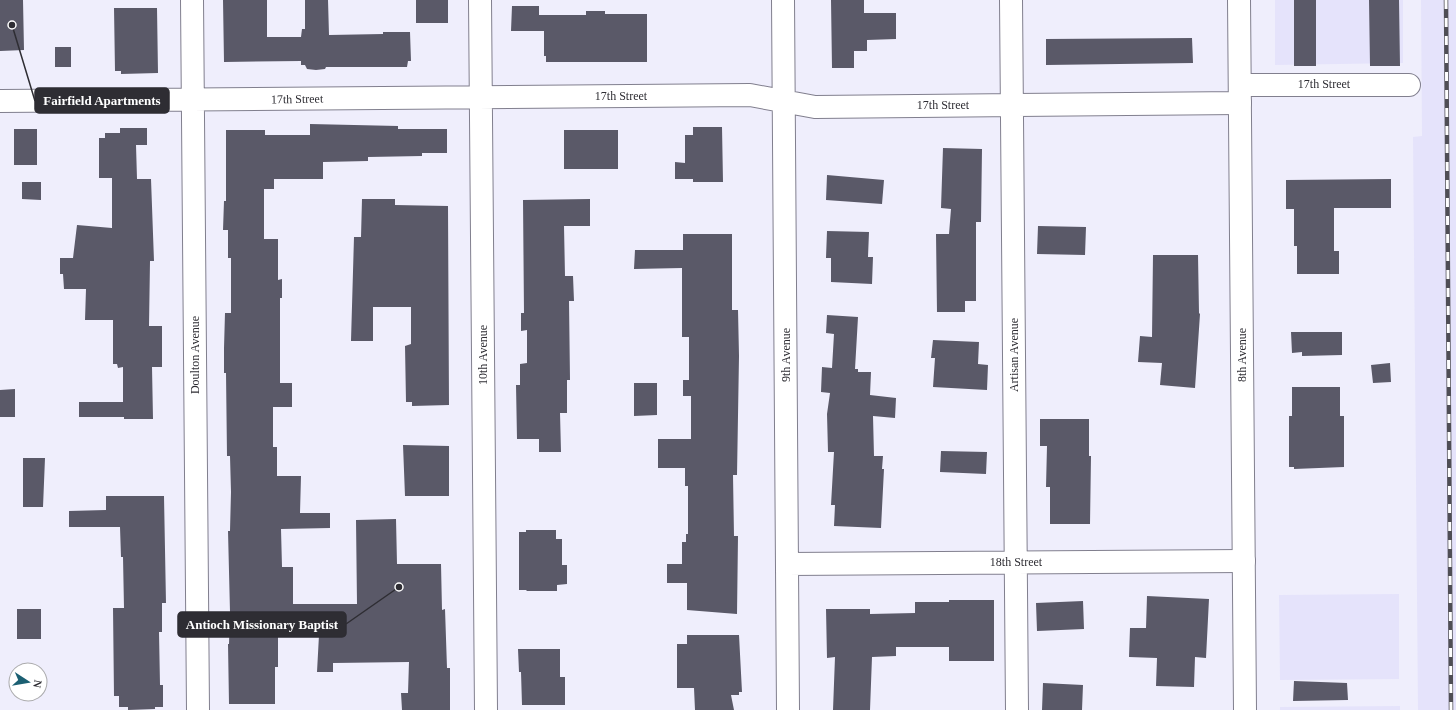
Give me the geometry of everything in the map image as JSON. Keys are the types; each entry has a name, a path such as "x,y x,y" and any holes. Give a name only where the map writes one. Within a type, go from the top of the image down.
{"street":[{"name":"Doulton Avenue","path":"192,0 198,710"},
{"name":"10th Avenue","path":"480,0 486,710"},
{"name":"9th Avenue","path":"783,0 788,710"},
{"name":"Artisan Avenue","path":"1011,0 1017,710"},
{"name":"8th Avenue","path":"1239,0 1245,710"},
{"name":"17th Street","path":"0,101 750,95 815,106 1012,104 1409,85"},
{"name":"18th Street","path":"787,564 1244,561"}],"shaded area":[{"path":"1275,0 1403,0 1403,63 1275,65"},
{"path":"1421,0 1456,0 1456,710 1418,710 1413,137 1422,136"},
{"path":"1399,594 1399,679 1280,680 1279,595"},
{"path":"1400,706 1400,710 1280,710 1280,707"}],"building":[{"path":"0,0 23,0 24,50 0,51"},
{"path":"223,0 267,0 267,37 301,37 302,29 305,29 305,0 328,0 329,35 410,32 411,61 408,61 407,67 326,67 325,69 316,70 307,69 305,65 301,65 301,61 224,62"},
{"path":"416,0 448,0 448,23 416,23"},
{"path":"831,0 864,0 864,13 896,13 896,39 867,40 867,51 854,51 854,68 832,68"},
{"path":"1294,0 1316,0 1316,66 1294,66"},
{"path":"1369,0 1399,0 1400,66 1370,66"},
{"path":"512,6 539,6 539,15 586,15 586,11 605,11 605,14 647,14 647,62 546,62 546,56 544,56 544,31 511,31"},
{"path":"114,8 157,8 158,73 121,74 121,71 115,71"},
{"path":"1192,38 1193,63 1046,65 1046,39"},
{"path":"55,47 71,47 71,67 55,67"},
{"path":"310,124 398,126 398,129 447,129 447,153 422,153 422,156 368,157 368,161 323,162 323,179 274,179 274,189 264,189 264,239 278,239 278,280 282,279 282,298 280,298 280,383 292,383 292,407 273,407 273,447 277,447 277,476 301,476 300,513 330,513 330,528 281,529 282,567 293,567 293,604 357,604 356,520 396,519 397,564 441,564 442,610 445,609 447,668 450,668 450,710 402,710 401,693 408,693 409,662 333,663 333,672 317,672 319,635 278,635 278,667 275,667 275,704 229,704 228,644 230,612 228,531 230,531 231,492 230,456 227,456 226,373 224,373 224,348 225,313 231,313 231,258 228,258 228,230 223,230 224,201 226,201 226,130 265,130 265,135 310,135"},
{"path":"693,127 722,127 723,182 693,182 693,179 675,179 675,162 685,163 685,135 693,135"},
{"path":"120,128 147,128 147,145 136,145 137,179 151,179 154,261 150,261 149,326 162,326 162,367 152,367 153,419 124,419 124,417 79,417 79,402 123,402 123,367 118,368 117,364 113,364 113,320 85,320 86,289 64,289 63,274 60,274 60,258 73,258 77,225 112,228 112,178 99,178 99,138 105,138 105,133 120,133"},
{"path":"14,129 37,129 37,165 14,165"},
{"path":"564,130 618,130 618,169 564,169"},
{"path":"943,148 982,149 981,222 976,222 976,301 965,301 965,312 937,312 936,234 949,234 951,209 941,208"},
{"path":"827,175 884,180 882,204 826,200"},
{"path":"1391,179 1391,208 1334,208 1334,251 1339,251 1339,274 1297,274 1297,246 1294,246 1294,209 1286,209 1286,180"},
{"path":"22,182 41,182 41,200 22,199"},
{"path":"362,199 395,199 395,205 448,206 449,405 412,406 412,402 406,402 405,346 411,344 411,307 373,307 373,341 351,341 354,237 361,237"},
{"path":"590,199 590,226 564,226 565,276 573,276 574,301 569,301 570,380 567,380 567,413 560,413 561,452 539,452 539,439 517,439 516,385 520,385 520,364 527,363 527,330 521,331 521,313 524,313 523,200"},
{"path":"1038,226 1086,227 1085,255 1037,254"},
{"path":"827,231 869,232 868,257 873,257 872,284 831,282 831,258 826,258"},
{"path":"683,234 732,234 732,310 738,310 739,356 737,475 733,475 734,536 738,536 737,614 687,610 687,583 667,583 667,564 682,564 682,542 686,542 686,534 688,534 688,486 685,486 685,468 658,468 658,439 691,439 691,396 683,396 683,380 689,380 689,337 682,337 682,268 634,269 635,250 683,250"},
{"path":"1153,255 1198,255 1200,314 1195,388 1160,385 1162,363 1138,362 1140,336 1152,337"},
{"path":"827,315 858,317 855,369 858,369 858,372 871,372 870,395 896,398 895,418 873,416 874,456 883,456 882,469 884,469 881,528 834,526 835,505 831,505 834,452 828,452 827,414 830,393 821,392 822,367 832,368 834,334 826,333"},
{"path":"1291,332 1342,332 1342,355 1302,356 1302,352 1292,353"},
{"path":"933,340 979,342 978,364 988,365 987,390 933,387 935,358 931,358"},
{"path":"1390,363 1391,382 1373,383 1371,365"},
{"path":"634,383 657,383 657,415 634,416"},
{"path":"1292,387 1340,387 1340,416 1344,416 1344,467 1294,469 1294,467 1289,467 1289,416 1292,416"},
{"path":"15,389 15,417 0,417 0,390"},
{"path":"1040,419 1089,419 1089,456 1091,456 1090,524 1050,524 1050,487 1046,487 1047,446 1040,446"},
{"path":"403,445 449,446 449,496 405,496"},
{"path":"941,451 987,452 986,474 940,472"},
{"path":"23,458 45,458 43,507 23,507"},
{"path":"106,496 164,496 166,603 162,603 162,632 159,632 160,685 163,685 163,707 155,707 155,709 128,710 128,707 119,707 119,696 114,696 113,608 124,608 123,557 121,557 120,527 69,527 69,511 106,510"},
{"path":"526,530 556,530 556,539 562,539 562,565 567,565 567,584 557,585 557,591 519,590 519,532 526,532"},
{"path":"1147,596 1209,599 1206,658 1195,657 1194,687 1156,686 1157,658 1129,657 1130,628 1146,628"},
{"path":"949,600 994,600 994,661 949,661 949,647 896,647 896,656 872,657 870,710 833,710 835,657 827,658 826,609 870,609 870,614 915,613 915,602 949,602"},
{"path":"1083,601 1084,629 1037,631 1036,603"},
{"path":"17,609 41,609 41,639 17,639"},
{"path":"687,635 739,635 742,692 739,692 739,695 731,695 734,710 695,710 694,688 677,688 677,644 687,644"},
{"path":"518,649 560,649 560,677 565,677 565,705 522,705 521,672 519,672"},
{"path":"1294,681 1347,683 1348,700 1293,701"},
{"path":"1043,683 1083,685 1082,710 1042,710"}],"railway":[{"path":"1446,0 1451,710"}],"place":[{"name":"Fairfield Apartments","path":"12,25"},
{"name":"Antioch Missionary Baptist","path":"399,587"}]}
